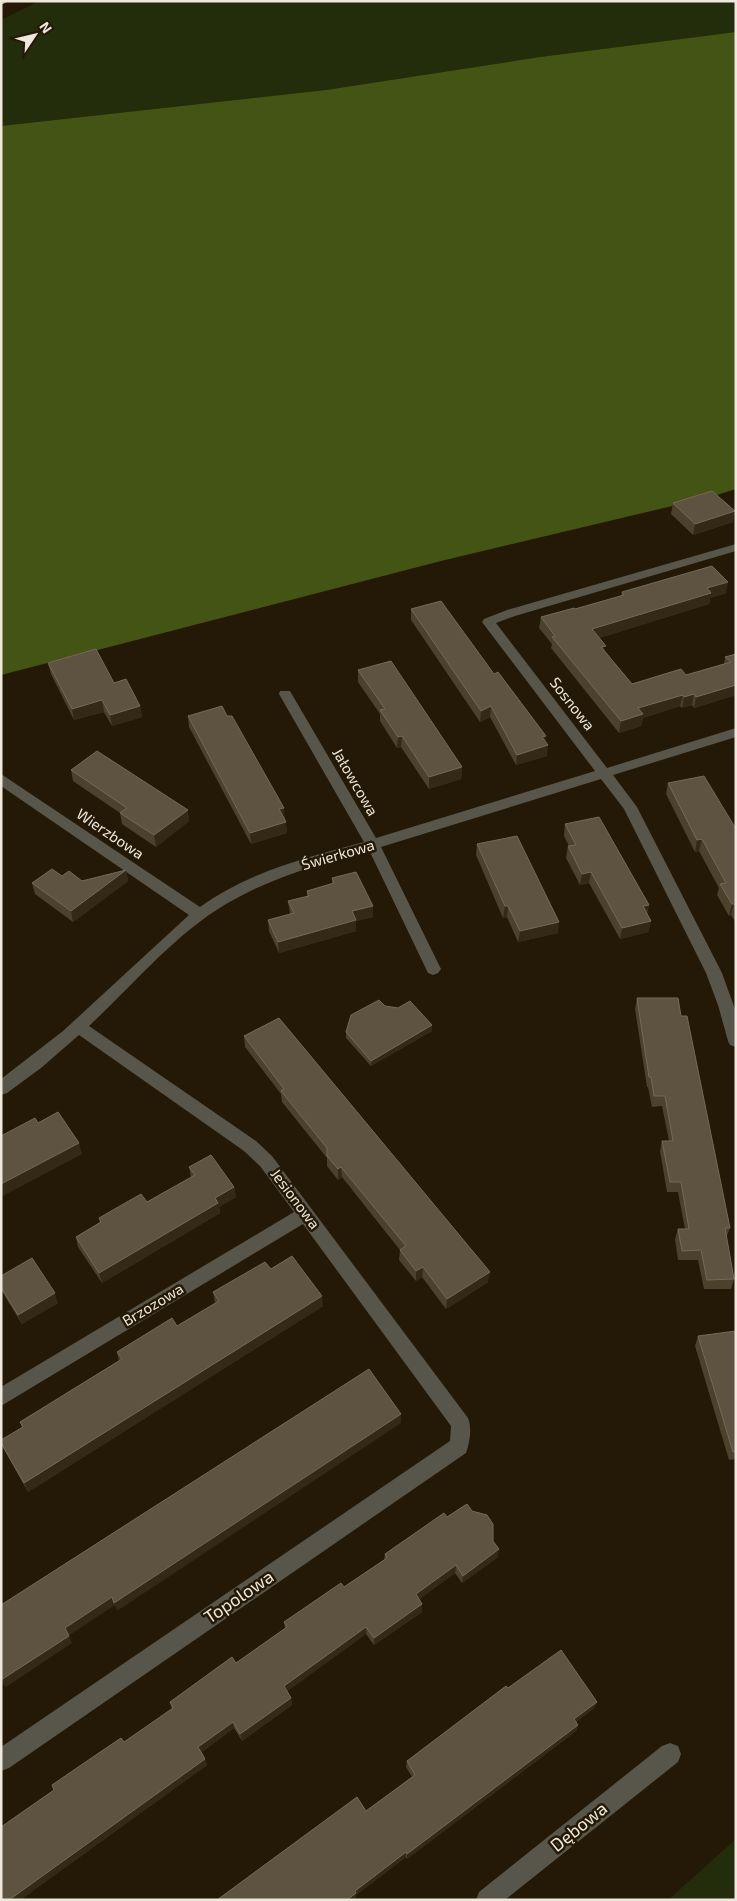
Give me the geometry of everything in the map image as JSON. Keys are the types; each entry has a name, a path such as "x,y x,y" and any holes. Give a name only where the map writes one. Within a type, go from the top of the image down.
{"highway":[{"path":"1,3 6,1"}],"street":[{"name":"Sosnowa","path":"736,546 511,613 488,622 606,773 630,807 702,946 726,1005 736,1041"},
{"name":"Jałowcowa","path":"285,694 373,845 433,969"},
{"name":"Świerkowa","path":"1,1088 19,1076 78,1026 160,948 200,915 244,888 293,868 736,732"},
{"name":"Wierzbowa","path":"1,779 200,915"},
{"name":"Jesionowa","path":"78,1026 250,1146 266,1161 461,1424"},
{"name":"Brzozowa","path":"1,1397 306,1213"},
{"name":"Topolowa","path":"1,1760 459,1446 461,1424"},
{"name":"Dębowa","path":"487,1900 670,1754"}],"green space":[{"path":"40,1 736,1 736,32 540,57 326,90 1,126 1,20"},
{"path":"736,32 736,489 710,497 441,561 1,675 1,126 326,90 540,57"},
{"path":"736,1839 736,1900 668,1900"}],"building":[{"path":"712,491 735,511 695,524 673,503"},
{"path":"712,566 728,582 707,588 711,593 592,629 606,646 601,647 632,684 681,669 686,675 731,662 725,657 736,654 736,685 696,697 694,694 684,697 683,695 638,708 643,714 621,721 552,637 555,636 541,617 624,595 622,592"},
{"path":"441,601 494,674 498,672 546,736 542,737 548,745 517,755 491,706 481,711 411,609"},
{"path":"96,649 114,683 126,679 140,706 110,715 102,700 72,709 48,663"},
{"path":"391,661 462,767 429,777 402,736 398,737 380,710 385,709 358,670"},
{"path":"222,706 227,716 232,716 284,808 279,809 286,822 250,833 188,716"},
{"path":"97,751 188,810 154,835 120,813 127,808 71,770"},
{"path":"704,776 736,829 736,906 732,904 720,884 726,883 702,839 697,840 668,783"},
{"path":"599,817 649,905 643,906 651,921 622,928 591,872 582,874 568,846 576,845 565,824"},
{"path":"517,836 559,922 520,931 508,906 505,906 477,844"},
{"path":"52,869 62,876 69,871 82,881 126,870 71,911 32,883"},
{"path":"356,872 373,906 352,911 356,920 278,942 268,920 294,913 288,901 309,896 307,891 334,883 332,878"},
{"path":"637,998 678,998 681,1016 687,1016 730,1228 725,1228 734,1279 707,1280 701,1250 682,1251 678,1229 689,1229 681,1182 670,1182 662,1141 673,1141 665,1096 654,1096 651,1077 649,1077"},
{"path":"379,1000 385,1006 398,1008 410,1001 432,1025 371,1061 346,1032 351,1015"},
{"path":"279,1018 490,1272 447,1299 423,1267 416,1271 400,1250 406,1246 341,1167 338,1169 327,1156 327,1148 281,1091 284,1089 244,1036"},
{"path":"58,1112 79,1143 1,1184 1,1136 35,1118 38,1123"},
{"path":"211,1155 234,1187 215,1198 218,1203 99,1273 76,1237 101,1222 99,1218 141,1194 147,1202 195,1175 189,1167"},
{"path":"292,1256 322,1296 24,1483 1,1443 1,1440 23,1427 20,1422 122,1359 117,1352 172,1318 177,1326 219,1301 213,1292 265,1262 271,1269"},
{"path":"32,1258 55,1293 18,1315 1,1287 1,1276"},
{"path":"736,1331 736,1451 733,1452 698,1336"},
{"path":"369,1369 401,1414 114,1603 112,1597 65,1628 69,1636 1,1680 1,1605"},
{"path":"467,1504 472,1511 487,1515 493,1524 493,1541 499,1549 463,1576 456,1565 416,1594 422,1604 374,1638 366,1627 284,1686 291,1698 240,1734 233,1722 198,1747 205,1759 9,1900 1,1900 1,1827 54,1790 52,1785 121,1738 124,1742 173,1708 170,1702 232,1657 236,1663 287,1627 284,1622 341,1583 344,1587 387,1558 385,1554 444,1513 447,1517"},
{"path":"561,1650 597,1702 574,1719 578,1725 407,1854 406,1852 355,1891 356,1893 347,1900 217,1900 357,1797 366,1811 415,1775 407,1761 506,1686 508,1688"}]}
